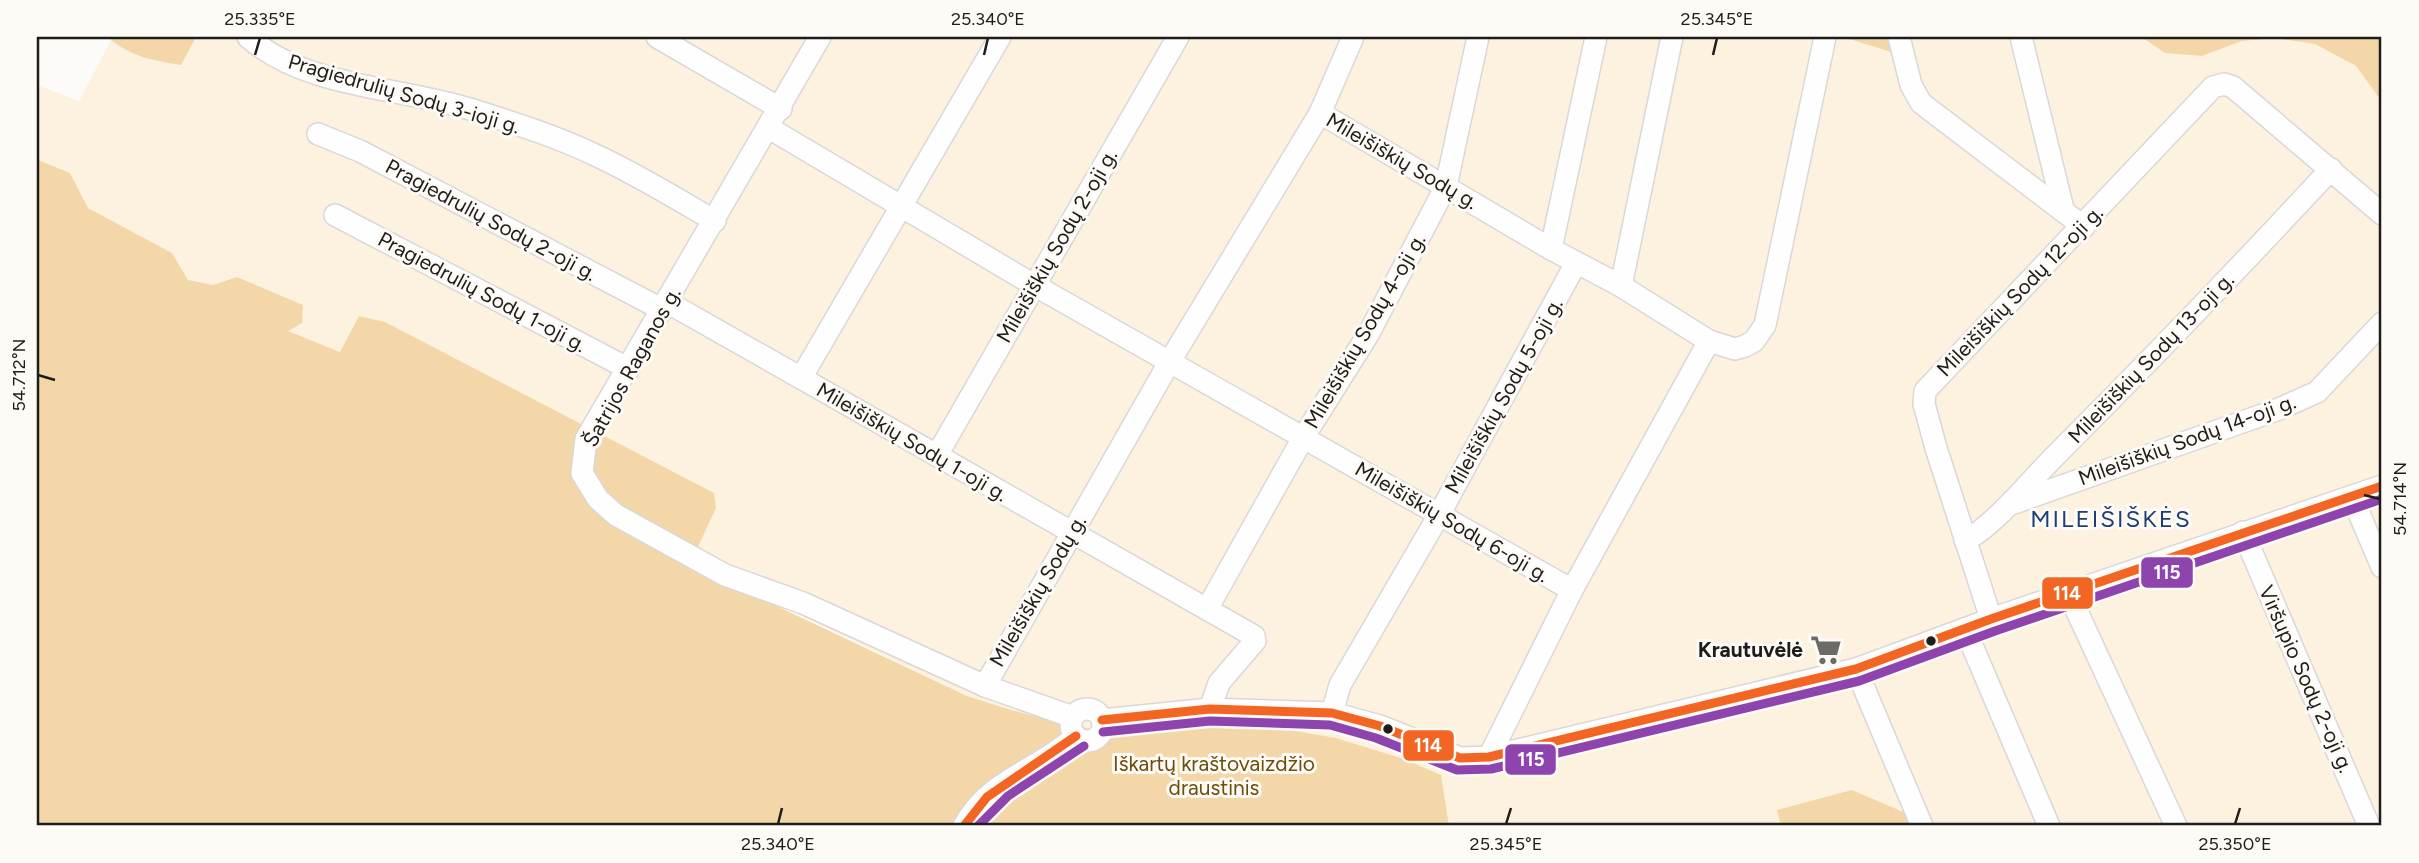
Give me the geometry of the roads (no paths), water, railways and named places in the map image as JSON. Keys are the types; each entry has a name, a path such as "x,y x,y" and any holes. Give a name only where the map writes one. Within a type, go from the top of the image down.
{"street":[{"name":"Pragiedrulių Sodų 3-ioji g.","path":"248,37 264,51 290,64 353,83 472,110 594,154 715,221"},
{"path":"657,37 780,109"},
{"name":"Šatrijos Raganos g.","path":"821,37 586,439 582,473 598,499 616,515 725,575 803,603 1074,727"},
{"name":"Mileišiškių Sodų 1-oji g.","path":"1000,37 801,378 1254,636 1255,641 1219,683 1210,709"},
{"name":"Mileišiškių Sodų 2-oji g.","path":"937,455 1178,37"},
{"path":"1320,113 1353,37"},
{"name":"Mileišiškių Sodų 4-oji g.","path":"1207,609 1303,438 1369,333 1446,186 1478,37"},
{"path":"1551,250 1596,37"},
{"path":"1621,286 1672,37"},
{"name":"Mileišiškių Sodų g.","path":"985,686 1170,361 1320,113 1551,250 1621,286 1709,341 1735,349 1754,341 1765,325 1825,37"},
{"path":"1899,37 1911,85 1921,103 2084,227"},
{"path":"2021,37 2063,209"},
{"name":"Mileišiškių Sodų 12-oji g.","path":"1991,619 1924,404 1925,391 2084,227 2213,88 2224,84 2233,87 2331,169"},
{"name":"Mileišiškių Sodų 6-oji g.","path":"769,128 1034,285 1572,590 1489,757"},
{"name":"Pragiedrulių Sodų 2-oji g.","path":"318,135 360,150 801,378"},
{"path":"2331,169 2382,214"},
{"name":"Mileišiškių Sodų 13-oji g.","path":"1965,540 1972,537 2006,505 2171,340 2331,169"},
{"name":"Pragiedrulių Sodų 1-oji g.","path":"335,215 629,369"},
{"name":"Mileišiškių Sodų 5-oji g.","path":"1332,713 1340,685 1439,515 1576,263"},
{"name":"Mileišiškių Sodų 14-oji g.","path":"2006,505 2279,410 2317,392 2382,323"},
{"path":"1572,590 1709,341"},
{"path":"964,826 990,791 1057,754 1074,727 1085,741 1095,738 1102,730 1102,720 1210,709 1332,713 1380,726 1443,754 1473,759 1489,757 1856,668 2068,592 2382,486"},
{"path":"2352,497 2382,567"},
{"name":"Viršupio Sodų 2-oji g.","path":"2243,532 2369,826"},
{"path":"2068,592 2176,826"},
{"path":"1965,629 2049,826"},
{"path":"1856,668 1922,826"}],"place":[{"name":"Krautuvėlė","path":"1826,650"}],"district":[{"name":"MILEIŠIŠKĖS","path":"2111,519"}],"park label":[{"name":"Iškartų kraštovaizdžio draustinis","path":"1214,776"}]}
